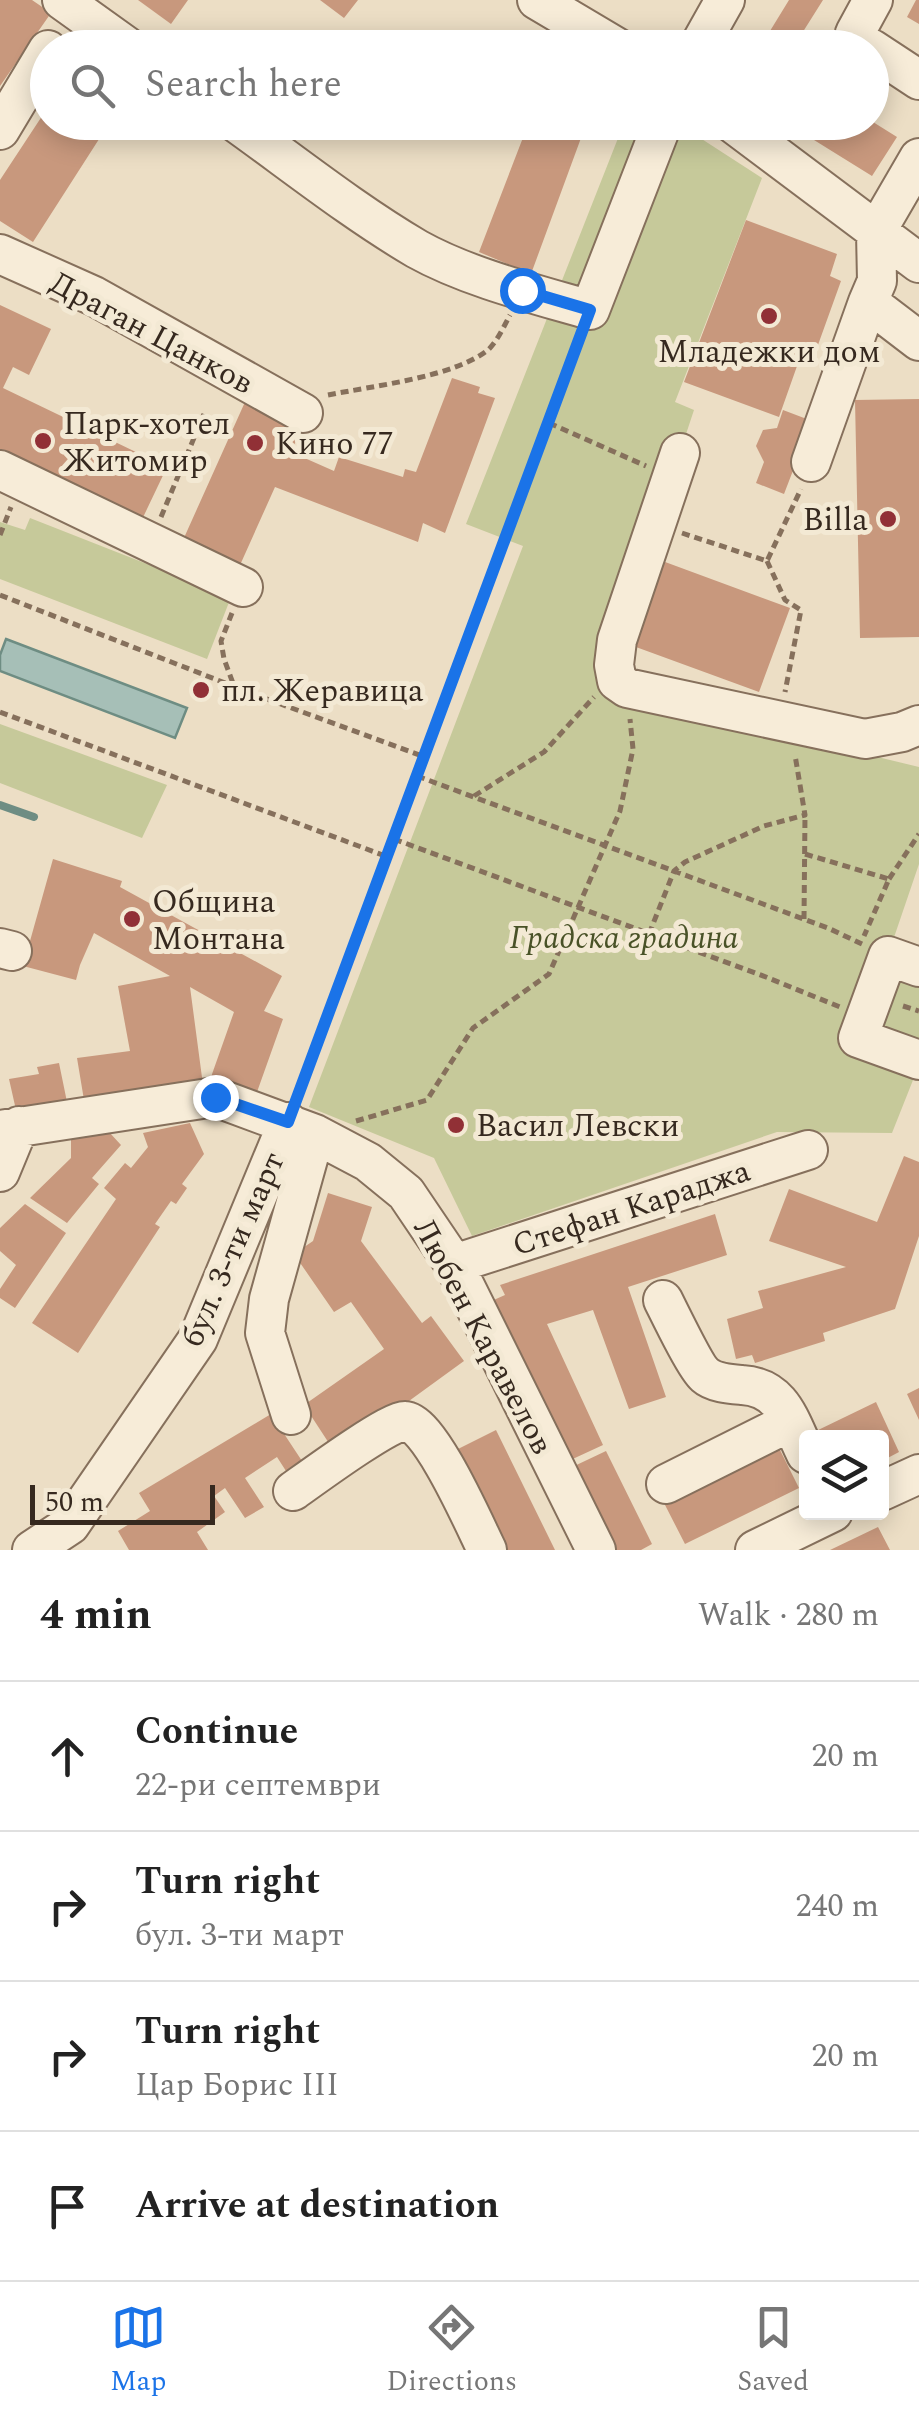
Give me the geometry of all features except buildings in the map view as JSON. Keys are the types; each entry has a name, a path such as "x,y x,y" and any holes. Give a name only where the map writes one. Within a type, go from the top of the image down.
{"street":[{"path":"537,0 588,30"},
{"path":"708,30 725,0"},
{"path":"858,30 873,0"},
{"path":"57,30 71,2 106,30"},
{"path":"889,60 919,80"},
{"path":"0,130 30,79"},
{"path":"260,140 420,251 522,290 590,310 656,140"},
{"path":"755,140 919,264"},
{"path":"811,462 877,281 876,232 919,158"},
{"name":"Драган Цанков","path":"0,254 94,296 294,408"},
{"path":"868,302 919,341"},
{"path":"676,465 617,640 620,676 790,723 866,739 919,725"},
{"path":"0,470 243,587"},
{"path":"889,955 862,1028 919,1060"},
{"name":"Любен Каравелов","path":"10,1128 215,1097 302,1128 368,1162 406,1193 454,1264 596,1550"},
{"path":"0,1172 10,1128"},
{"path":"291,1415 265,1334 302,1128"},
{"name":"бул. 3-ти март","path":"32,1550 80,1538 198,1339 302,1128"},
{"name":"Стефан Караджа","path":"454,1264 808,1150"},
{"path":"663,1300 704,1375 726,1384 771,1392 798,1438 666,1484"},
{"path":"293,1490 372,1437 401,1420 408,1421 435,1447 487,1550"},
{"path":"889,1488 919,1474"},
{"path":"755,1550 817,1520"}],"path":[{"path":"294,408 472,360 492,346 522,290"},
{"name":"бул. 3-ти март","path":"302,1128 388,857 590,310"},
{"path":"150,543 204,414"},
{"path":"548,423 676,465"},
{"path":"767,562 811,462"},
{"path":"0,535 9,512"},
{"path":"656,524 767,562 785,600 801,610 782,704 790,723 806,815 804,919"},
{"path":"234,686 221,641 243,587"},
{"path":"0,595 424,757"},
{"path":"302,1128 427,1100 473,1028 549,974 620,810 634,750 620,676 601,690 544,752 474,796"},
{"path":"0,712 388,857"},
{"path":"417,776 804,919 889,955 889,879 919,834"},
{"path":"649,934 674,870 684,862 764,826 806,815"},
{"path":"394,840 766,977 862,1028"},
{"path":"805,854 889,879"}],"green space":[{"name":"Градска градина","path":"617,140 703,140 762,178 675,402 694,410 601,690 919,767 919,864 888,955 919,967 919,1065 892,1133 777,1132 472,1236 434,1158 309,1107 523,546 466,524"},
{"path":"30,518 231,597 207,659 0,579 0,522 25,530"},
{"path":"0,724 167,785 142,838 0,783"}],"water":[{"path":"6,639 187,708 175,738 0,671"}],"waterway":[{"path":"0,805 34,817"}],"place":[{"name":"Младежки дом","path":"769,316"},
{"name":"Парк-хотел Житомир","path":"43,441"},
{"name":"Кино 77","path":"255,443"},
{"name":"Billa","path":"888,519"},
{"name":"пл. Жеравица","path":"201,690"},
{"name":"Община Монтана","path":"132,919"},
{"name":"Васил Левски","path":"456,1125"}],"route":[{"path":"215,1097 288,1122 590,310 522,290"}]}
